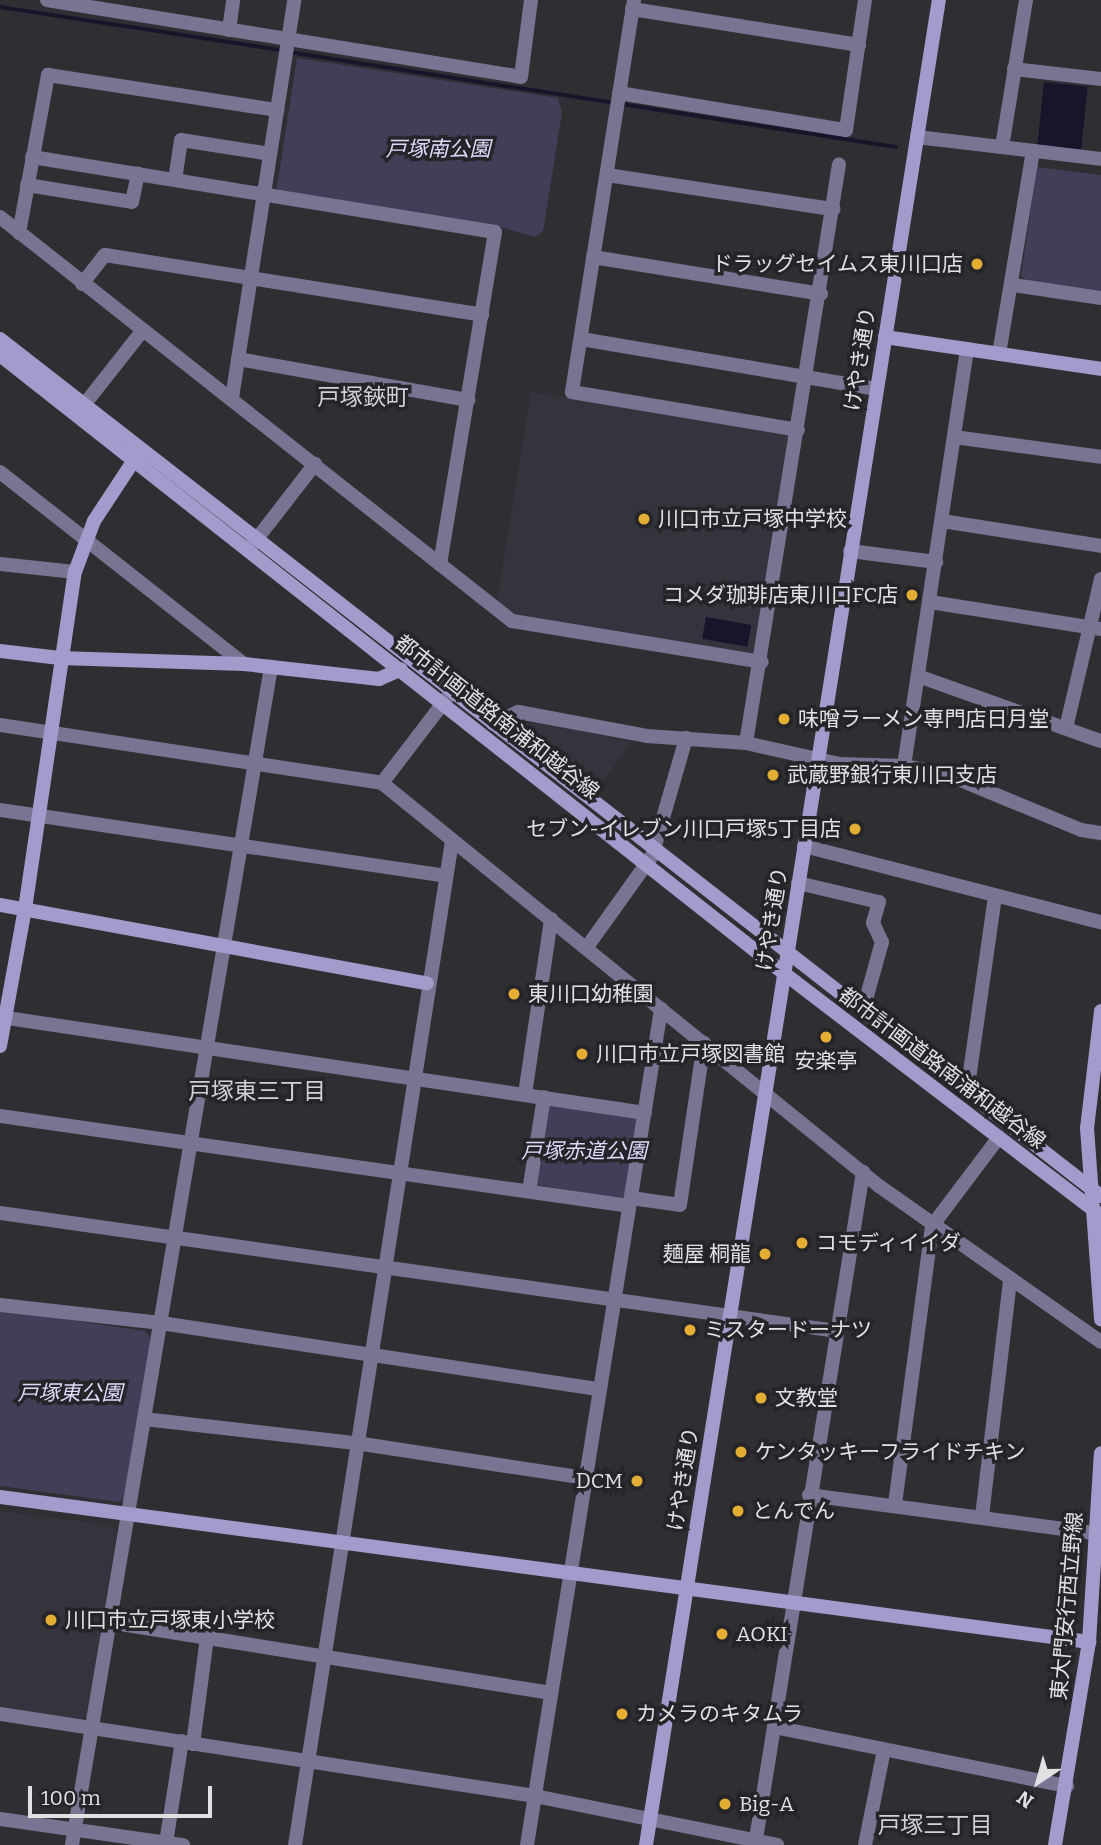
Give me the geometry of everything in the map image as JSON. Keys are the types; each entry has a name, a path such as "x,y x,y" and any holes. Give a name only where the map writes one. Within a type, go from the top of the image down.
{"street":[{"path":"47,0 521,77 531,0"},
{"path":"229,30 233,0"},
{"path":"232,398 294,0"},
{"path":"619,93 846,130 865,0"},
{"name":"けやき通り","path":"646,1845 939,0"},
{"path":"1002,147 1026,0"},
{"path":"798,430 572,392 593,257 633,5 859,45"},
{"path":"1014,69 1101,79"},
{"path":"19,233 48,75 277,110"},
{"path":"917,137 1101,159"},
{"path":"175,180 181,140 270,154"},
{"path":"999,354 1013,285 1033,151"},
{"path":"32,158 495,232 440,564"},
{"path":"746,743 762,662 839,164"},
{"path":"27,185 132,202 138,174"},
{"path":"607,174 833,209"},
{"path":"0,217 512,621 762,662"},
{"path":"82,284 106,255 482,315"},
{"path":"593,257 821,294"},
{"path":"1013,285 1101,298"},
{"path":"84,405 143,330"},
{"path":"885,337 1101,369"},
{"name":"都市計画道路南浦和越谷線","path":"0,338 84,405 137,455"},
{"path":"581,339 876,389"},
{"path":"904,766 967,349"},
{"name":"都市計画道路南浦和越谷線","path":"0,355 137,455 448,696 648,864 785,974 1098,1214"},
{"path":"238,359 468,400"},
{"path":"954,437 1101,457"},
{"path":"0,1046 25,909 60,658 75,572 85,539 137,455"},
{"path":"253,544 315,464"},
{"path":"2,476 244,664"},
{"path":"942,521 1101,546"},
{"name":"都市計画道路南浦和越谷線","path":"253,544 401,669 493,724 1096,1193"},
{"path":"850,551 936,562"},
{"path":"0,564 75,572"},
{"path":"1066,728 1096,628 1101,579"},
{"path":"930,602 1096,628"},
{"path":"0,652 60,658 244,664 379,679 401,669"},
{"path":"73,1838 271,667"},
{"path":"918,676 1101,741"},
{"path":"382,783 448,696"},
{"path":"493,724 518,712 640,735 746,743 839,764 904,766 946,774 1082,830 1101,833"},
{"path":"0,725 382,783 932,1226 1101,1342"},
{"path":"587,947 648,864 686,738"},
{"path":"0,810 446,876"},
{"path":"295,1845 412,1076 452,841"},
{"path":"804,846 1101,922"},
{"path":"798,883 879,902 873,923 882,942 863,1010"},
{"path":"967,1093 995,896"},
{"path":"0,905 224,943 427,983"},
{"path":"525,1094 551,919"},
{"path":"527,1845 661,1009"},
{"path":"1101,1011 1097,1075 1087,1128 1098,1214 1101,1319"},
{"path":"3,1018 412,1076 645,1113"},
{"path":"0,1116 192,1146 529,1191 680,1205 704,1043"},
{"path":"529,1191 544,1097"},
{"path":"895,1504 932,1226 999,1137"},
{"path":"756,1843 809,1495 863,1172"},
{"path":"0,1213 836,1331"},
{"path":"982,1516 1010,1280"},
{"path":"0,1305 161,1323 599,1388"},
{"path":"144,1419 356,1443 584,1478"},
{"name":"東大門安行西立野線","path":"1055,1845 1095,1643 1096,1533 1101,1453"},
{"path":"809,1495 895,1504 1096,1533"},
{"path":"0,1497 1095,1643"},
{"path":"108,1622 551,1693"},
{"path":"166,1843 207,1638"},
{"path":"0,1714 535,1796 756,1843 777,1845"},
{"path":"774,1727 1067,1786"},
{"path":"865,1845 884,1750"},
{"path":"0,1819 73,1838 183,1845"}],"shaded area":[{"path":"1044,82 1088,87 1081,149 1037,145"},
{"name":"川口市立戸塚中学校","path":"531,392 787,432 792,438 758,650 753,655 513,615 497,601"},
{"path":"706,617 751,625 747,647 702,639"},
{"path":"524,723 561,726 632,742 597,789 523,731"},
{"name":"川口市立戸塚東小学校","path":"0,1511 111,1525 117,1531 87,1715 81,1720 0,1708"}],"green space":[{"name":"戸塚南公園","path":"297,58 558,98 562,113 543,231 535,237 501,227 276,193"},
{"path":"1037,167 1101,175 1101,294 1029,283 1021,276"},
{"name":"戸塚赤道公園","path":"551,1102 629,1114 636,1119 626,1195 621,1200 533,1184 546,1108"},
{"name":"戸塚東公園","path":"0,1310 145,1331 151,1338 124,1497 119,1502 0,1486"}],"waterway":[{"path":"0,7 282,50"},
{"path":"289,52 613,103"},
{"path":"621,104 896,147"}],"place":[{"name":"ドラッグセイムス東川口店","path":"977,264"},
{"name":"川口市立戸塚中学校","path":"644,519"},
{"name":"コメダ珈琲店東川口FC店","path":"912,595"},
{"name":"味噌ラーメン専門店日月堂","path":"784,719"},
{"name":"武蔵野銀行東川口支店","path":"773,775"},
{"name":"セブン-イレブン川口戸塚5丁目店","path":"855,829"},
{"name":"東川口幼稚園","path":"514,994"},
{"name":"安楽亭","path":"826,1037"},
{"name":"川口市立戸塚図書館","path":"582,1054"},
{"name":"コモディイイダ","path":"802,1243"},
{"name":"麺屋 桐龍","path":"765,1254"},
{"name":"ミスタードーナツ","path":"690,1330"},
{"name":"文教堂","path":"761,1398"},
{"name":"ケンタッキーフライドチキン","path":"741,1452"},
{"name":"DCM","path":"637,1481"},
{"name":"とんでん","path":"738,1511"},
{"name":"川口市立戸塚東小学校","path":"51,1620"},
{"name":"AOKI","path":"722,1634"},
{"name":"カメラのキタムラ","path":"622,1714"},
{"name":"Big-A","path":"725,1804"}],"district":[{"name":"戸塚鋏町","path":"363,397"},
{"name":"戸塚東三丁目","path":"257,1091"},
{"name":"戸塚三丁目","path":"935,1825"}]}
